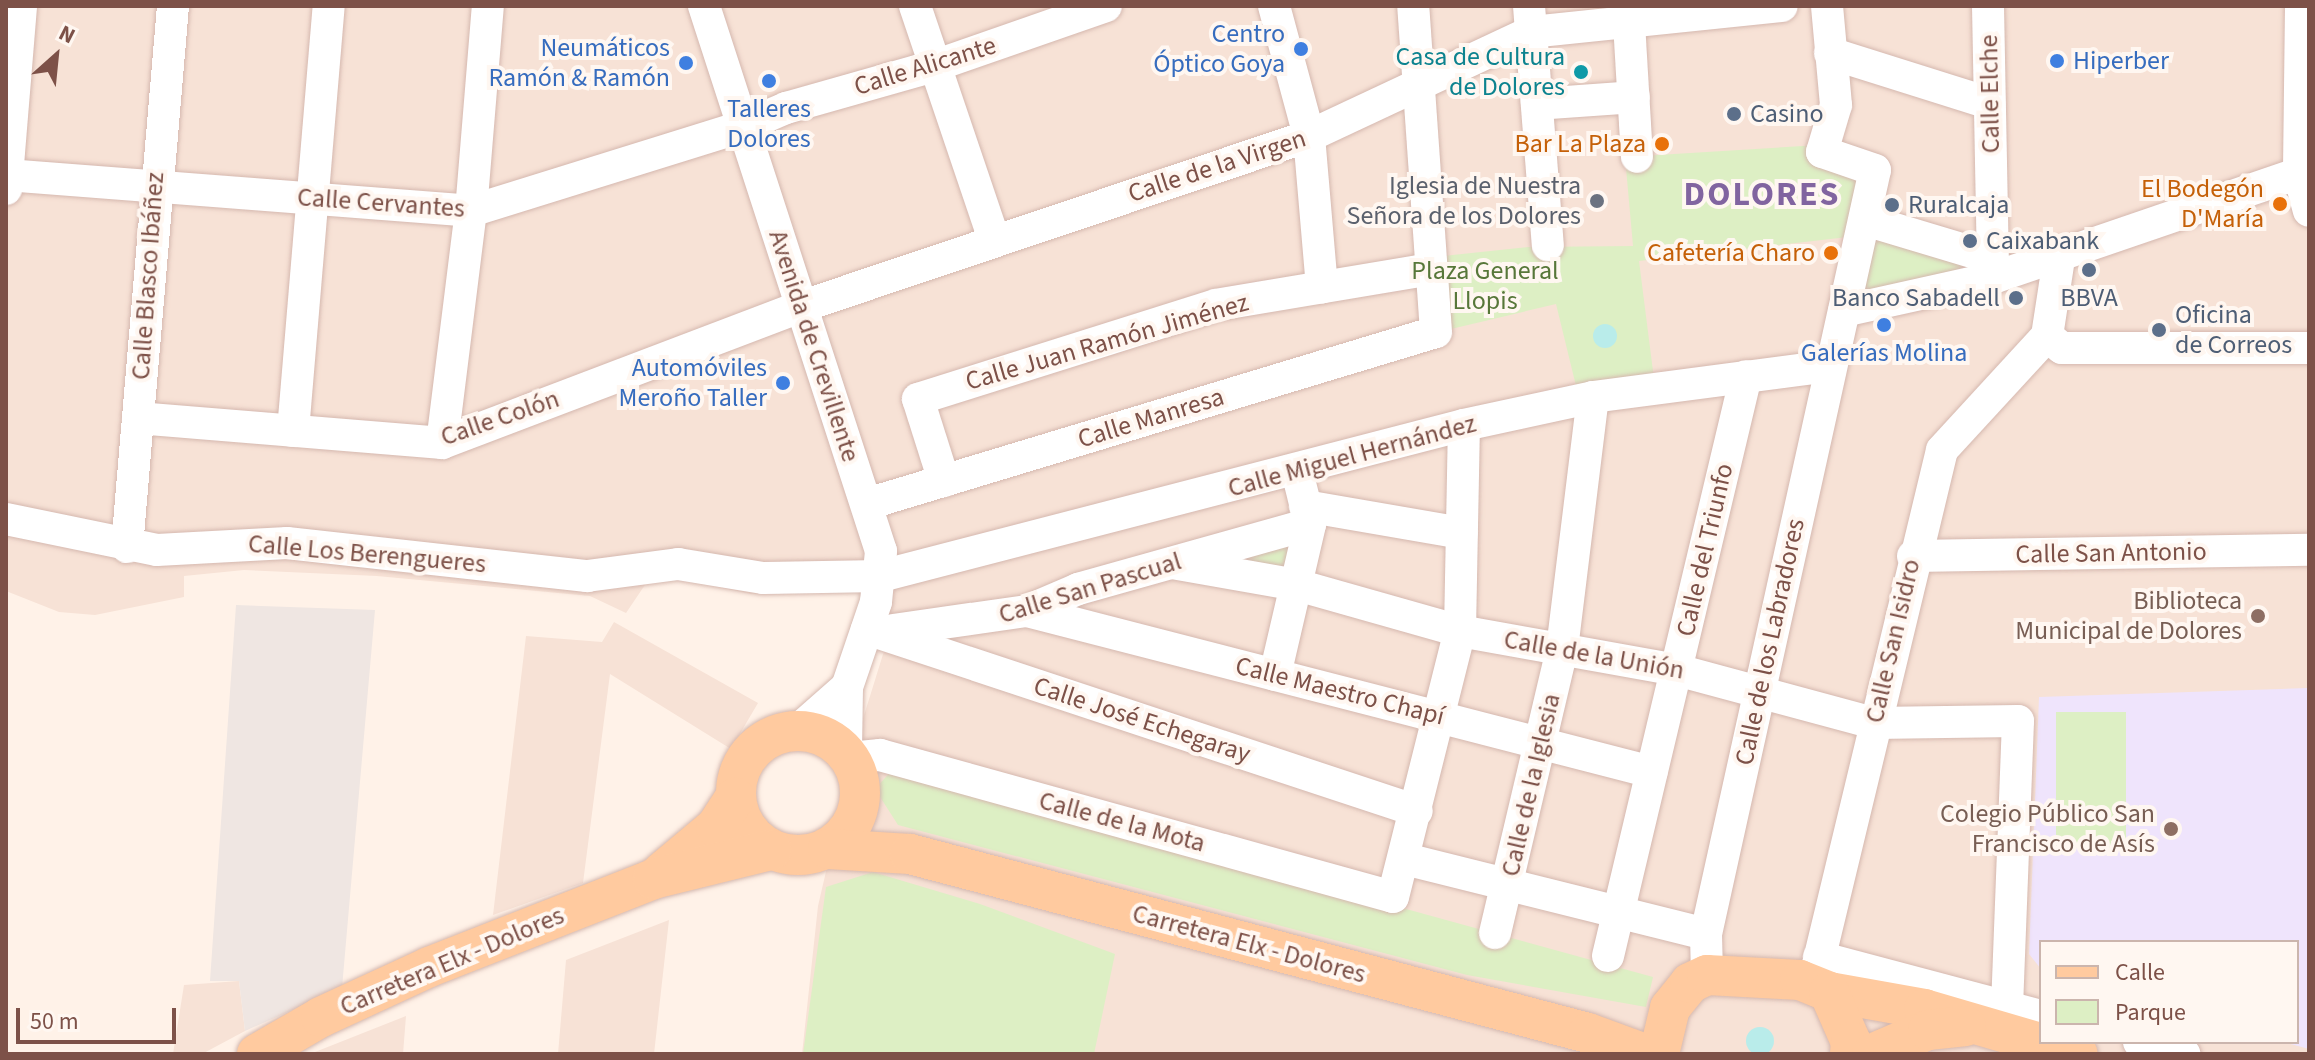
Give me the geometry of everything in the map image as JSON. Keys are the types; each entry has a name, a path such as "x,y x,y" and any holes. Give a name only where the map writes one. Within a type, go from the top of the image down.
{"main road":[{"path":"798,730 824,736 848,755 860,802 850,829 828,849 800,856 771,850 747,828 735,798 739,772 751,750 781,732 798,730"},
{"name":"Carretera Elx - Dolores","path":"653,879 701,843 735,798"},
{"name":"Carretera Elx - Dolores","path":"860,802 882,832 910,854"},
{"name":"Carretera Elx - Dolores","path":"828,849 910,854 1588,1033 1645,1054"},
{"name":"Carretera Elx - Dolores","path":"257,1054 321,1017 429,967 653,879 771,850"},
{"path":"1588,1033 1641,1023 1670,1008 1690,983 1707,975 1820,978 1924,1009 1991,1016 2039,1037"},
{"path":"1820,978 1851,1042 1850,1054"},
{"path":"1659,1054 1670,1008"},
{"path":"1872,1054 1928,1030 1991,1016"},
{"path":"2055,1044 2078,1054"}],"street":[{"path":"6,180 21,6"},
{"name":"Calle Blasco Ibáñez","path":"127,547 154,187 173,6"},
{"path":"293,431 329,6"},
{"path":"442,443 471,211 488,6"},
{"name":"Avenida de Crevillente","path":"704,6 881,551 881,576 847,687 848,755"},
{"path":"915,6 994,240"},
{"path":"1274,6 1309,136 1322,287"},
{"path":"1413,6 1431,269"},
{"name":"Calle de la Virgen","path":"800,307 1309,136 1419,87 1530,19 1782,6"},
{"path":"1827,6 1830,53 1989,103"},
{"name":"Calle Elche","path":"1988,6 1993,268"},
{"path":"2301,6 2304,172 2309,211"},
{"name":"Calle Alicante","path":"744,126 786,108 934,66 1096,8"},
{"path":"1628,13 1637,157"},
{"path":"1530,19 1548,245"},
{"name":"Calle de los Labradores","path":"1707,975 1706,934 1875,170 1822,152 1836,105 1830,53"},
{"path":"1537,104 1634,97"},
{"name":"Calle Cervantes","path":"6,180 154,187 471,211 744,126"},
{"path":"1844,311 2060,252 2304,172"},
{"path":"1865,220 1993,268"},
{"path":"2060,252 2047,336 2062,348 2309,348"},
{"name":"Calle Juan Ramón Jiménez","path":"944,481 918,399 1216,305 1431,269"},
{"name":"Calle Manresa","path":"867,504 1436,332 1431,269"},
{"name":"Calle Colón","path":"138,418 442,443 800,307"},
{"name":"Calle San Isidro","path":"1820,978 1874,723 1913,556 1942,450 2047,336"},
{"name":"Calle Miguel Hernández","path":"587,576 678,564 763,578 881,576 1297,471 1464,425 1593,397 1830,366"},
{"name":"Calle del Triunfo","path":"1608,956 1746,376"},
{"name":"Calle de la Iglesia","path":"1495,933 1509,885 1562,649 1593,397"},
{"path":"1464,425 1460,631 1405,859 1706,934"},
{"path":"1275,675 1297,585 1308,515 1297,471"},
{"path":"1308,515 1462,533"},
{"name":"Calle San Pascual","path":"867,629 911,632 1027,611 1078,589 1172,563 1308,515"},
{"name":"Calle Los Berengueres","path":"6,519 127,547 287,543 587,576"},
{"name":"Calle San Antonio","path":"1913,556 2309,550"},
{"name":"Calle de la Unión","path":"1172,563 1297,585 1460,631 1677,670 1760,689 1874,723 2018,721 1991,1016"},
{"name":"Calle Maestro Chapí","path":"1027,611 1652,772"},
{"name":"Calle José Echegaray","path":"867,629 1417,811"},
{"name":"Avenida de Crevillente","path":"798,730 847,687"},
{"name":"Calle de la Mota","path":"848,755 880,755 1393,897 1405,859"},
{"path":"1991,1016 2039,1016"},
{"path":"2146,1044 2184,1054"}],"shaded area":[{"path":"6,6 2309,6 2309,1054 802,1054 818,906 857,738 884,651 893,591 751,594 653,573 626,613 590,596 377,576 244,570 184,576 184,597 95,615 59,612 6,591"},
{"path":"236,605 375,610 342,988 245,1031 239,981 210,981"},
{"path":"614,622 758,703 731,749 610,674 583,883 493,915 526,636 602,642"},
{"name":"Colegio Público San Francisco de Asís","path":"2307,688 2309,1049 2290,1044 2299,1044 2299,940 2039,940 2039,966 2029,954 2039,697"},
{"path":"669,920 654,1054 558,1054 566,960"},
{"path":"239,981 245,1031 202,1054 173,1054 184,985"},
{"path":"406,1016 403,1054 315,1054 315,1052"}],"green space":[{"name":"Plaza General Llopis","path":"1819,145 1870,173 1857,236 1639,261 1654,379 1577,390 1556,304 1451,329 1443,256 1529,247 1633,246 1625,157"},
{"path":"1870,222 1971,254 1953,280 1852,304"},
{"path":"1300,536 1292,568 1207,557"},
{"path":"2056,712 2126,712 2126,848 2056,848"},
{"path":"894,768 1653,977 1646,1007 1467,975 898,825 875,789"},
{"path":"873,872 980,904 1115,954 1094,1054 803,1054 826,887"}],"water":[{"path":"1605,324 1614,327 1617,336 1614,345 1605,348 1596,345 1593,336 1596,327"},
{"path":"1760,1027 1770,1031 1774,1041 1770,1051 1760,1055 1750,1051 1746,1041 1750,1031"}],"place":[{"name":"Centro Óptico Goya","path":"1301,49"},
{"name":"Hiperber","path":"2057,61"},
{"name":"Neumáticos Ramón & Ramón","path":"686,63"},
{"name":"Casa de Cultura de Dolores","path":"1581,72"},
{"name":"Talleres Dolores","path":"769,81"},
{"name":"Casino","path":"1734,114"},
{"name":"Bar La Plaza","path":"1662,144"},
{"name":"Iglesia de Nuestra Señora de los Dolores","path":"1597,201"},
{"name":"El Bodegón D'María","path":"2280,204"},
{"name":"Ruralcaja","path":"1892,205"},
{"name":"Caixabank","path":"1970,241"},
{"name":"Cafetería Charo","path":"1831,253"},
{"name":"BBVA","path":"2089,270"},
{"name":"Banco Sabadell","path":"2016,298"},
{"name":"Galerías Molina","path":"1884,325"},
{"name":"Oficina de Correos","path":"2159,330"},
{"name":"Automóviles Meroño Taller","path":"783,383"},
{"name":"Biblioteca Municipal de Dolores","path":"2258,616"},
{"name":"Colegio Público San Francisco de Asís","path":"2171,829"}],"district":[{"name":"DOLORES","path":"1762,195"}]}
